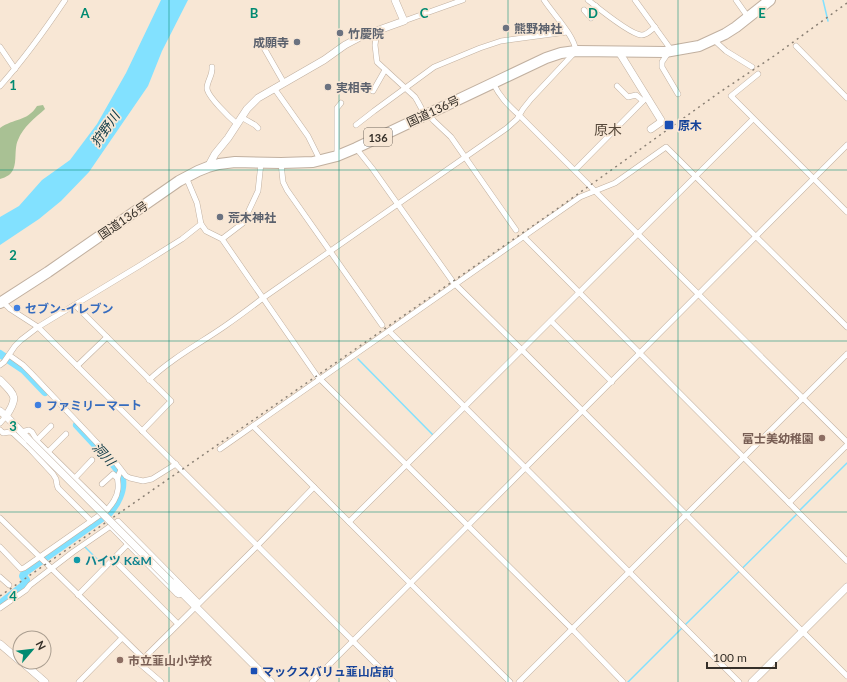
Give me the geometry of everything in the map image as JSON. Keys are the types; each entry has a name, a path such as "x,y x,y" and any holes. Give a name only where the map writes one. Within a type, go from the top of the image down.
{"highway":[{"name":"国道136号","path":"1,302 48,272 186,177 208,167 229,163 308,163 337,156 546,58 576,51 670,52 699,46 714,40 730,30 770,0"}],"main road":[{"path":"208,167 215,154 252,103 274,88 324,60 345,45 362,36 377,32 404,21 395,0"},
{"path":"618,52 645,99 662,121 651,129"},
{"path":"0,380 14,398 14,403 6,416"},
{"path":"0,411 22,432 33,440 182,594 197,605 271,682"},
{"path":"752,682 847,587"},
{"path":"2,647 12,654"},
{"path":"31,670 45,682"}],"street":[{"path":"0,86 39,38 65,0"},
{"path":"404,21 463,0"},
{"path":"149,380 162,368 194,345 224,326 262,298 398,205 507,128 517,119 532,99 576,51 575,46 567,32 544,0"},
{"path":"588,0 642,36 655,27"},
{"path":"635,0 655,27 670,52 662,62 662,67 678,94"},
{"path":"736,0 748,17"},
{"path":"588,14 596,6"},
{"path":"377,32 374,43 377,61 379,64 410,93 426,114 451,137 516,230"},
{"path":"356,125 434,67 495,42 567,32"},
{"path":"714,40 726,51 752,68"},
{"path":"796,46 847,98"},
{"path":"0,47 15,69"},
{"path":"264,48 284,83"},
{"path":"212,67 212,74 206,87 207,93 237,124"},
{"path":"360,84 373,91 385,70"},
{"path":"758,74 731,96 847,212"},
{"path":"493,83 502,98 847,443 789,503"},
{"path":"574,170 645,99 636,95 628,97 617,86"},
{"path":"274,88 308,136 320,160"},
{"path":"337,156 337,108 341,103"},
{"path":"241,117 258,128"},
{"path":"350,522 753,118"},
{"path":"312,682 847,145"},
{"path":"220,449 580,197 615,183 666,147 847,327"},
{"path":"356,148 456,285 847,676"},
{"path":"222,239 243,223 259,189 261,163"},
{"path":"282,163 282,179 284,186 382,325"},
{"path":"186,177 197,203 201,224 206,231 222,239 320,379 572,629 623,682"},
{"path":"2,363 21,340 38,327 182,239 201,224"},
{"path":"524,237 847,561"},
{"path":"1,302 38,327 394,682"},
{"path":"75,305 171,401 142,431"},
{"path":"551,321 612,382"},
{"path":"389,331 739,682"},
{"path":"78,366 107,337"},
{"path":"519,682 847,354"},
{"path":"8,356 23,365 130,478 139,481 148,481 161,475 176,464"},
{"path":"0,423 6,416"},
{"path":"51,426 33,440 48,452 107,510"},
{"path":"253,426 510,682"},
{"path":"0,430 3,433 13,433 30,449 55,477 58,488 91,521"},
{"path":"48,452 66,434"},
{"path":"75,478 92,460"},
{"path":"0,547 22,569 42,559 107,510 117,493 117,477 121,470"},
{"path":"102,484 113,474 117,477"},
{"path":"161,682 139,662 258,545 314,487"},
{"path":"0,518 143,658"},
{"path":"0,608 26,590 30,585 73,552 118,521 197,605"},
{"path":"110,526 177,594 182,594"},
{"path":"78,595 128,544"},
{"path":"113,559 178,624"},
{"path":"0,577 9,585"},
{"path":"79,682 122,638"}],"green space":[{"path":"43,105 45,109 33,119 20,135 12,172 8,176 0,179 0,128 29,115 37,106"}],"water":[{"name":"狩野川","path":"161,0 188,0 162,51 148,86 89,172 61,201 39,219 0,245 0,217 19,206 42,180 70,160 97,124 126,73"}],"waterway":[{"path":"823,0 828,21"},
{"name":"洞川","path":"0,354 24,370 45,392"},
{"path":"358,359 434,436"},
{"name":"洞川","path":"0,604 23,586 26,580 23,576 25,572 109,513 115,506 119,497 122,488 120,473 77,425"},
{"path":"799,511 847,463"},
{"path":"685,625 797,514"},
{"path":"85,547 104,566"},
{"path":"628,682 682,628"}],"railway":[{"path":"0,596 557,209 847,3"}],"place":[{"name":"熊野神社","path":"506,28"},
{"name":"竹慶院","path":"340,33"},
{"name":"成願寺","path":"297,42"},
{"name":"実相寺","path":"328,87"},
{"name":"原木","path":"669,125"},
{"name":"荒木神社","path":"220,217"},
{"name":"セブン-イレブン","path":"17,308"},
{"name":"ファミリーマート","path":"38,405"},
{"name":"富士美幼稚園","path":"822,438"},
{"name":"ハイツ K&M","path":"77,560"},
{"name":"市立韮山小学校","path":"120,660"},
{"name":"マックスバリュ韮山店前","path":"254,671"}],"district":[{"name":"原木","path":"608,129"}]}
